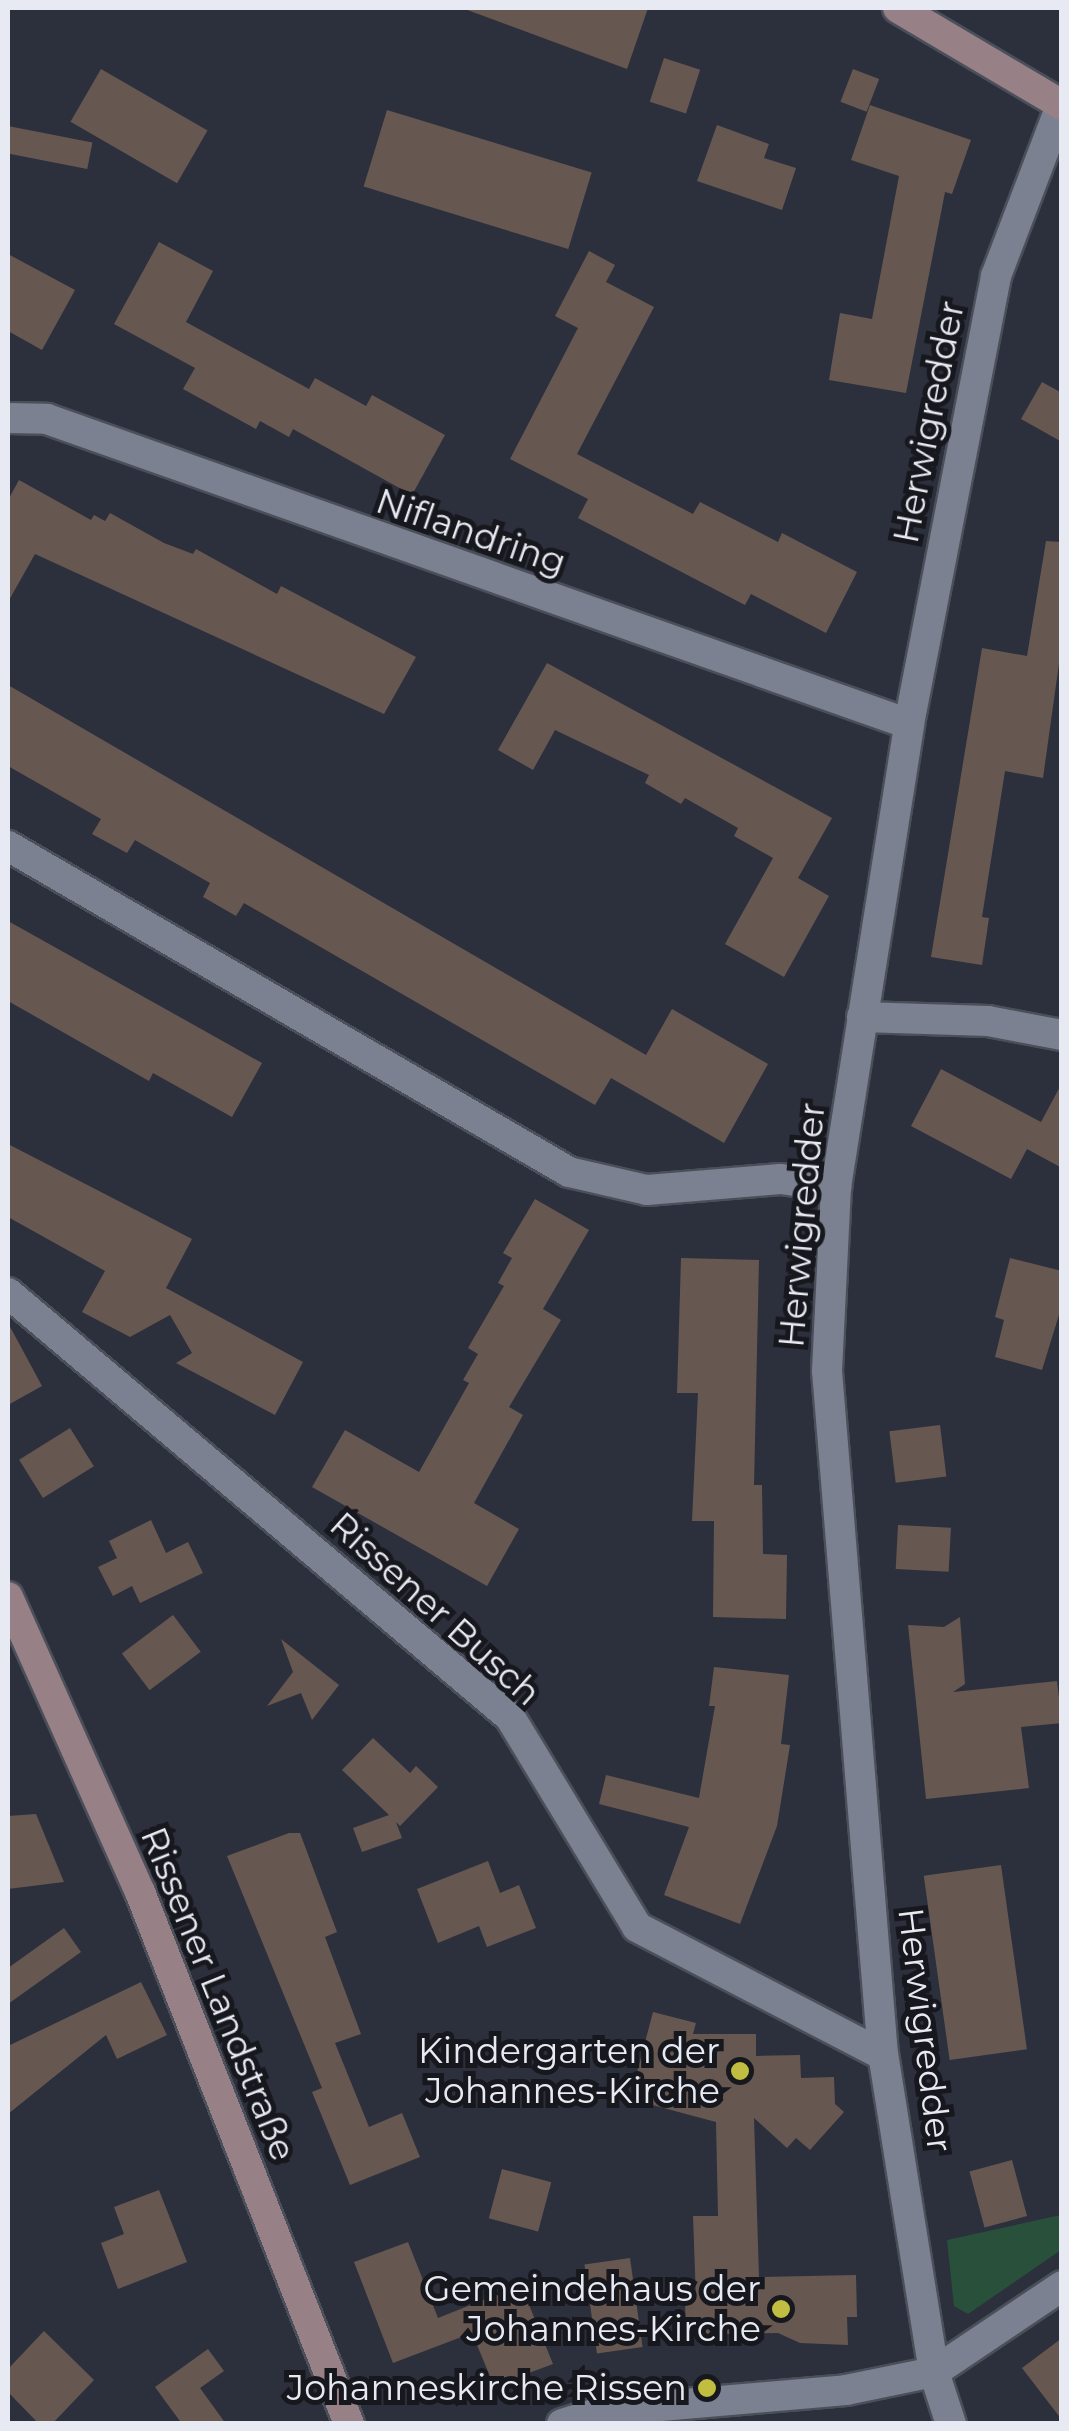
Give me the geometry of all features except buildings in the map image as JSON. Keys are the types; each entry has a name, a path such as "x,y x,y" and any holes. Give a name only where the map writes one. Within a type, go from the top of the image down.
{"street":[{"path":"898,8 1061,104"},
{"name":"Herwigredder","path":"951,2424 934,2372 884,2055 827,1371 836,1186 909,724 996,276 1061,104"},
{"name":"Niflandring","path":"8,418 47,418 909,724"},
{"path":"8,846 569,1172 647,1190 781,1180 836,1186"},
{"path":"862,1018 988,1020 1062,1035"},
{"name":"Rissener Busch","path":"8,1294 510,1716 637,1927 884,2055"},
{"name":"Rissener Landstraße","path":"8,1597 140,1892 348,2424"},
{"path":"562,2424 602,2411 846,2390 934,2372 1062,2286"}],"green space":[{"path":"1061,2215 1061,2250 968,2314 954,2306 947,2240"}],"place":[{"name":"Kindergarten der Johannes-Kirche","path":"740,2071"},
{"name":"Gemeindehaus der Johannes-Kirche","path":"781,2309"},
{"name":"Johanneskirche Rissen","path":"707,2388"}]}
